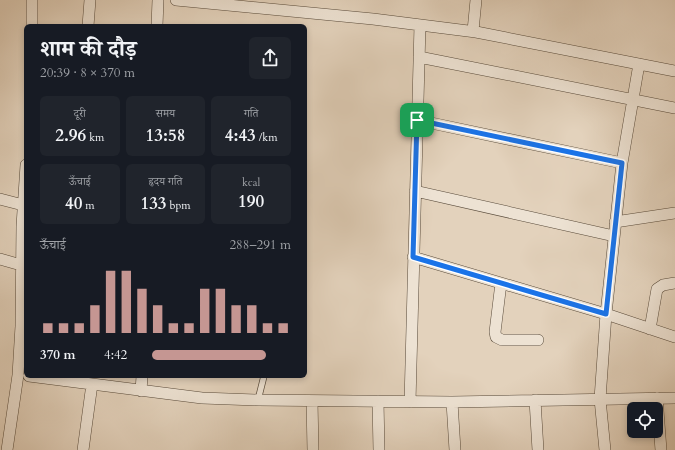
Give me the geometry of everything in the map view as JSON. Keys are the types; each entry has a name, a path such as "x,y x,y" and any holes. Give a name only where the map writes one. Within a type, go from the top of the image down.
{"street":[{"path":"32,0 32,24"},
{"path":"88,24 90,0"},
{"path":"157,24 158,0"},
{"path":"176,0 473,31 675,71"},
{"path":"473,31 476,0"},
{"path":"410,402 420,25"},
{"path":"419,57 675,108"},
{"path":"605,450 600,399 606,314 622,163 639,64"},
{"path":"417,120 622,163"},
{"path":"415,191 614,236"},
{"path":"7,450 22,375 21,326 24,192"},
{"path":"0,198 23,205"},
{"path":"615,222 675,213"},
{"path":"413,257 606,314 675,338"},
{"path":"0,259 22,264"},
{"path":"501,283 495,332 496,337 502,340 538,340"},
{"path":"650,329 657,289 663,285 675,283"},
{"path":"69,378 92,384 202,398 258,400 452,402 675,398"},
{"path":"142,378 142,391"},
{"path":"83,450 92,384"},
{"path":"657,398 661,450"},
{"path":"535,400 538,450"},
{"path":"312,401 313,450"},
{"path":"378,401 379,450"},
{"path":"452,402 455,450"}],"lane":[{"path":"258,400 264,378"}],"route":[{"path":"417,120 622,163 606,314 413,257 417,120"}]}
